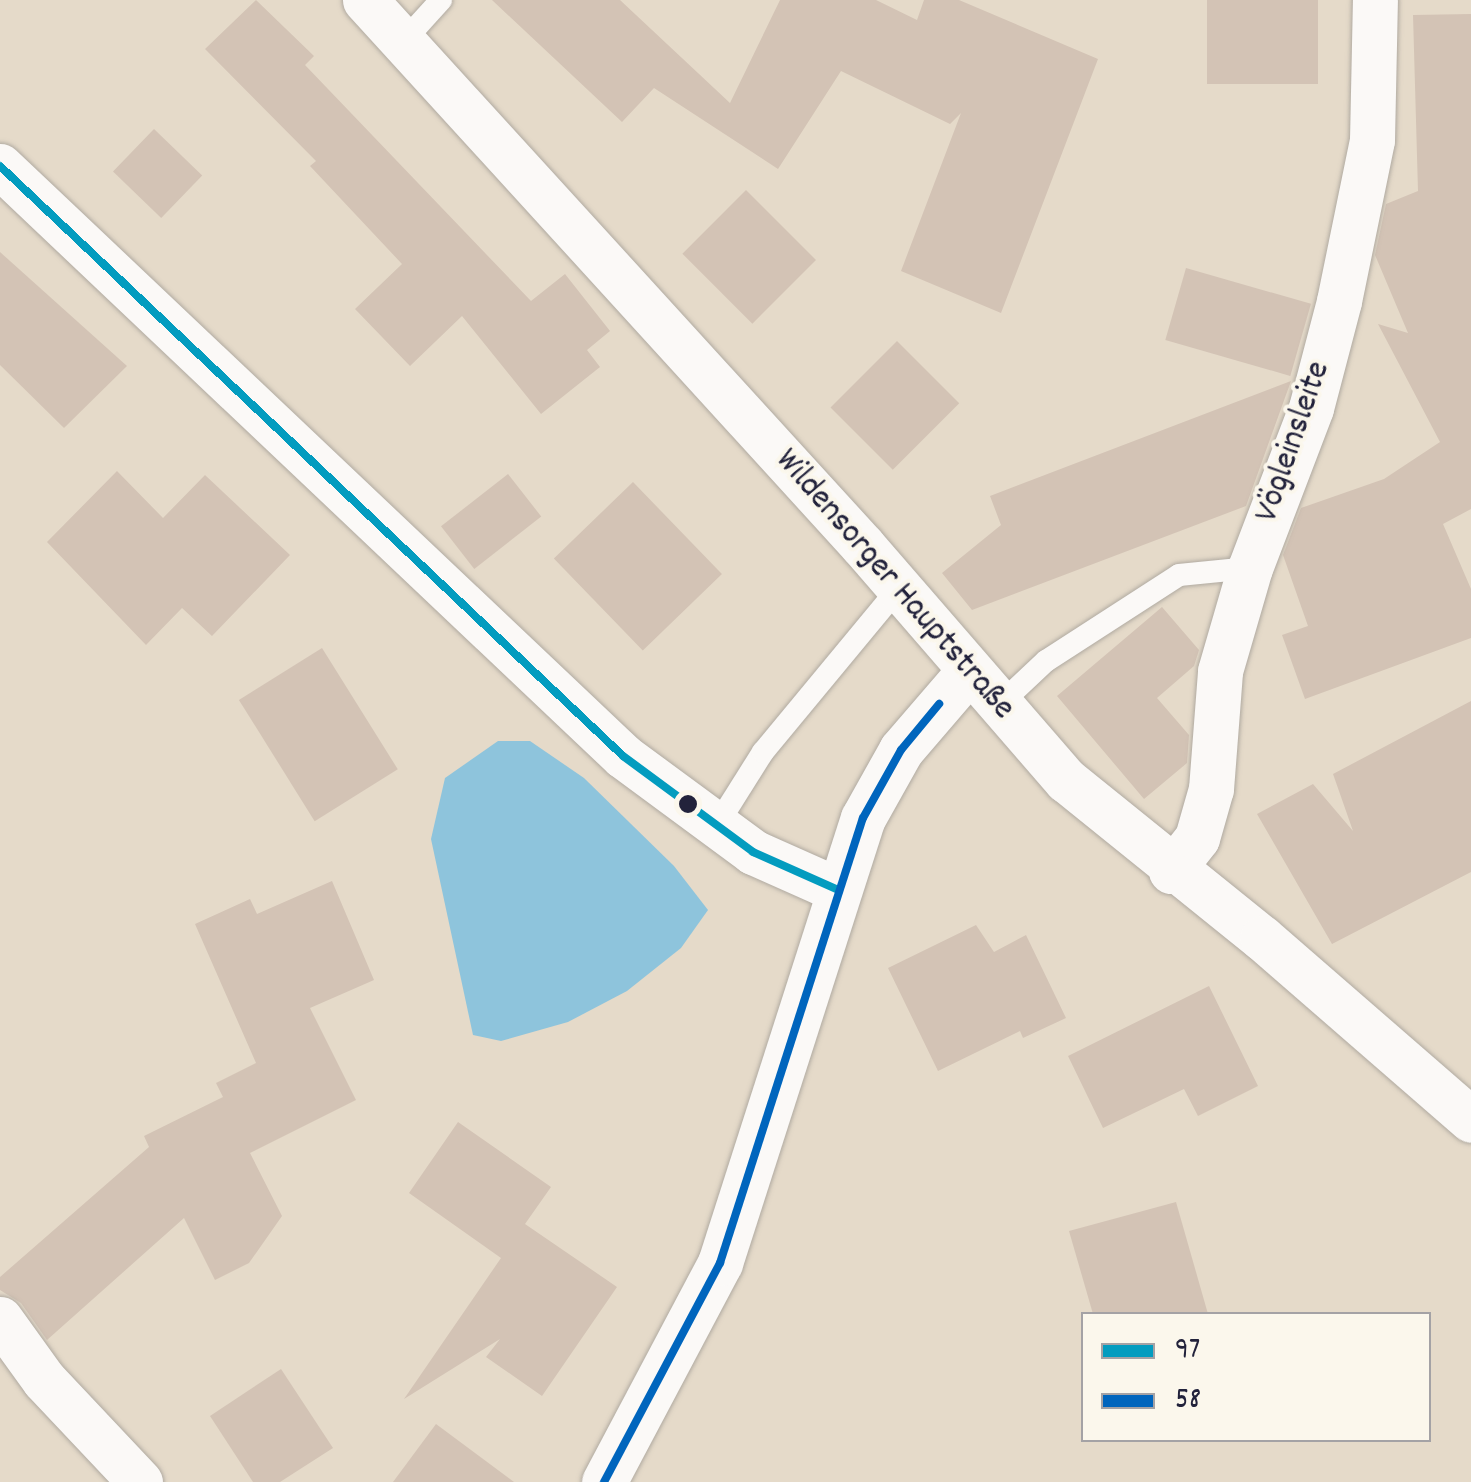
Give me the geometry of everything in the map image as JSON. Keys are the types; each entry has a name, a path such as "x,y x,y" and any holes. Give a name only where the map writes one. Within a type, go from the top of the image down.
{"street":[{"name":"Wildensorger Hauptstraße","path":"365,0 1066,780 1171,870 1262,938 1471,1120"},
{"name":"Vögleinsleite","path":"1171,870 1197,838 1211,789 1220,671 1250,568 1311,408 1340,301 1372,140 1375,0"},
{"path":"0,166 623,756 753,852 836,888"},
{"path":"604,1482 720,1263 836,888 863,818 902,750 968,672"},
{"path":"0,1320 44,1380 140,1482"}],"lane":[{"path":"402,43 441,0"},
{"path":"998,706 1046,661 1179,575 1250,568"},
{"path":"717,825 763,752 898,589"}],"water":[{"path":"498,741 530,741 584,778 674,866 708,910 681,948 627,991 568,1022 501,1041 473,1035 431,839 445,778"}],"building":[{"path":"256,0 314,56 305,65 531,301 565,274 610,331 587,350 600,367 541,414 462,316 410,366 355,309 402,264 310,166 316,161 205,49"},
{"path":"492,0 620,0 730,103 780,0 876,0 917,20 924,0 959,0 1098,59 1001,313 901,271 961,113 950,124 841,71 778,169 654,88 622,122"},
{"path":"1207,0 1318,0 1318,84 1207,84"},
{"path":"1471,14 1471,509 1443,524 1471,589 1471,638 1305,699 1282,635 1308,626 1283,555 1301,508 1384,479 1440,442 1378,324 1408,333 1375,255 1386,204 1418,191 1413,15"},
{"path":"154,129 202,176 161,218 113,171"},
{"path":"746,190 816,260 752,324 682,254"},
{"path":"0,252 127,366 64,428 0,365"},
{"path":"1186,268 1311,304 1290,376 1165,340"},
{"path":"897,341 959,403 893,470 831,407"},
{"path":"1291,381 1246,506 972,610 942,573 1001,525 990,496"},
{"path":"117,471 163,518 205,475 290,555 212,636 182,608 146,645 47,542"},
{"path":"508,474 541,517 474,569 441,526"},
{"path":"633,482 722,574 643,650 554,558"},
{"path":"1162,607 1199,650 1194,666 1157,698 1189,735 1187,763 1144,799 1057,696"},
{"path":"322,648 398,769 315,821 239,700"},
{"path":"1471,701 1471,872 1332,944 1257,814 1313,784 1353,831 1333,774"},
{"path":"332,881 374,980 310,1008 356,1100 250,1153 282,1216 249,1263 215,1280 184,1218 47,1340 21,1303 0,1290 0,1277 149,1147 144,1136 223,1097 216,1083 256,1063 195,924 250,899 257,914"},
{"path":"976,925 994,952 1026,935 1066,1018 1023,1038 1020,1031 938,1071 888,968"},
{"path":"1209,986 1258,1086 1198,1116 1184,1089 1103,1128 1068,1056"},
{"path":"458,1122 551,1187 525,1224 617,1287 542,1396 486,1357 500,1339 404,1399 501,1258 409,1193"},
{"path":"1176,1202 1207,1312 1092,1312 1069,1231"},
{"path":"281,1369 333,1448 280,1482 253,1482 210,1416"},
{"path":"436,1424 514,1482 393,1482"}],"transit line":[{"name":"97","path":"0,166 623,756 753,852 836,889"},
{"name":"58","path":"604,1482 720,1263 863,818 901,750 939,704"}]}
